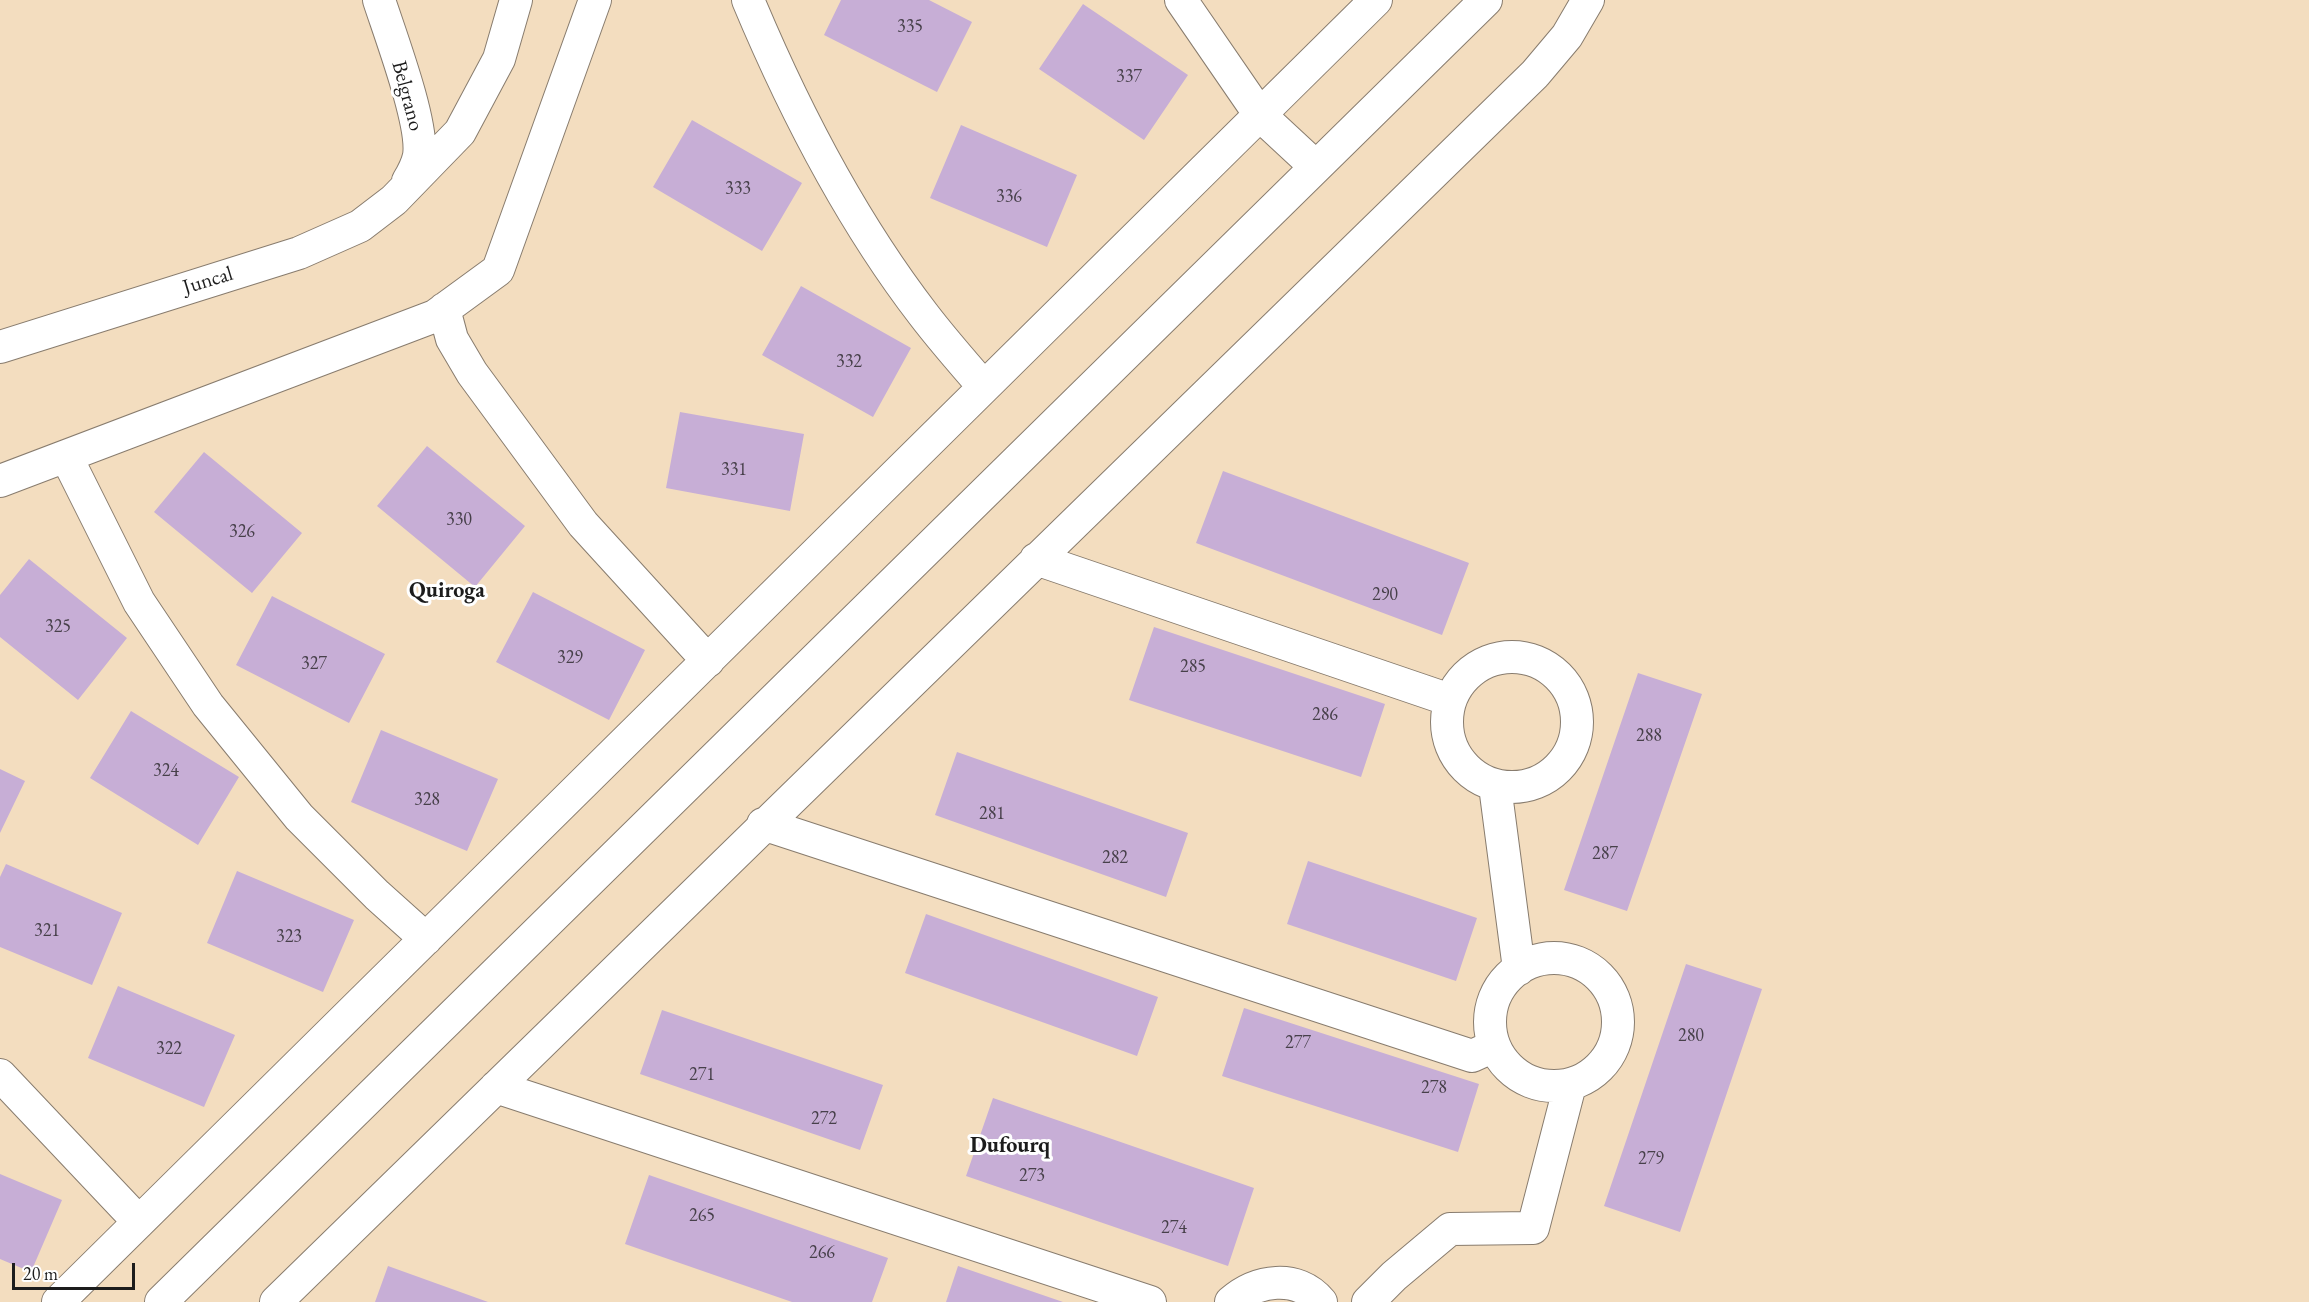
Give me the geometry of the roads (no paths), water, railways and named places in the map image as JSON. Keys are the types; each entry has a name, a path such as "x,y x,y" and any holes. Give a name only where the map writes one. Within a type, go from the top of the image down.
{"street":[{"name":"Belgrano","path":"379,0 408,91 419,137 416,166 403,190"},
{"name":"Juncal","path":"0,347 299,253 360,226 394,200 460,132 499,59 516,0"},
{"path":"0,481 435,316 498,270 595,0"},
{"path":"748,0 769,50 809,130 866,231 922,313 984,387"},
{"path":"1181,0 1260,115 1316,167"},
{"path":"58,1302 1376,0"},
{"path":"161,1302 1486,0"},
{"path":"276,1302 763,824 1535,74 1567,36 1588,0"},
{"path":"444,309 452,339 472,373 583,524 708,661"},
{"path":"66,456 140,602 208,705 299,818 376,895 426,939"},
{"path":"1036,559 1450,700"},
{"path":"1519,657 1538,662 1554,672 1567,686 1575,704 1578,723 1575,742 1566,760 1553,774 1535,784 1515,789 1495,786 1477,778 1462,765 1451,748 1447,729 1447,708 1450,700 1466,675 1482,664 1500,658 1519,657"},
{"path":"1495,786 1519,969"},
{"path":"763,824 1472,1056 1494,1046"},
{"path":"1544,958 1564,958 1582,963 1600,976 1613,993 1618,1013 1618,1034 1611,1054 1598,1071 1579,1082 1558,1087 1537,1085 1518,1077 1504,1063 1494,1046 1490,1028 1491,1008 1498,990 1510,975 1519,969 1544,958"},
{"path":"0,1075 139,1222"},
{"path":"1368,1302 1394,1276 1450,1229 1533,1228 1570,1085"},
{"path":"496,1087 1150,1302"},
{"path":"1230,1302 1260,1284 1280,1282 1300,1287 1321,1302"}],"district":[{"name":"Quiroga","path":"447,591"},
{"name":"Dufourq","path":"1010,1146"}]}
